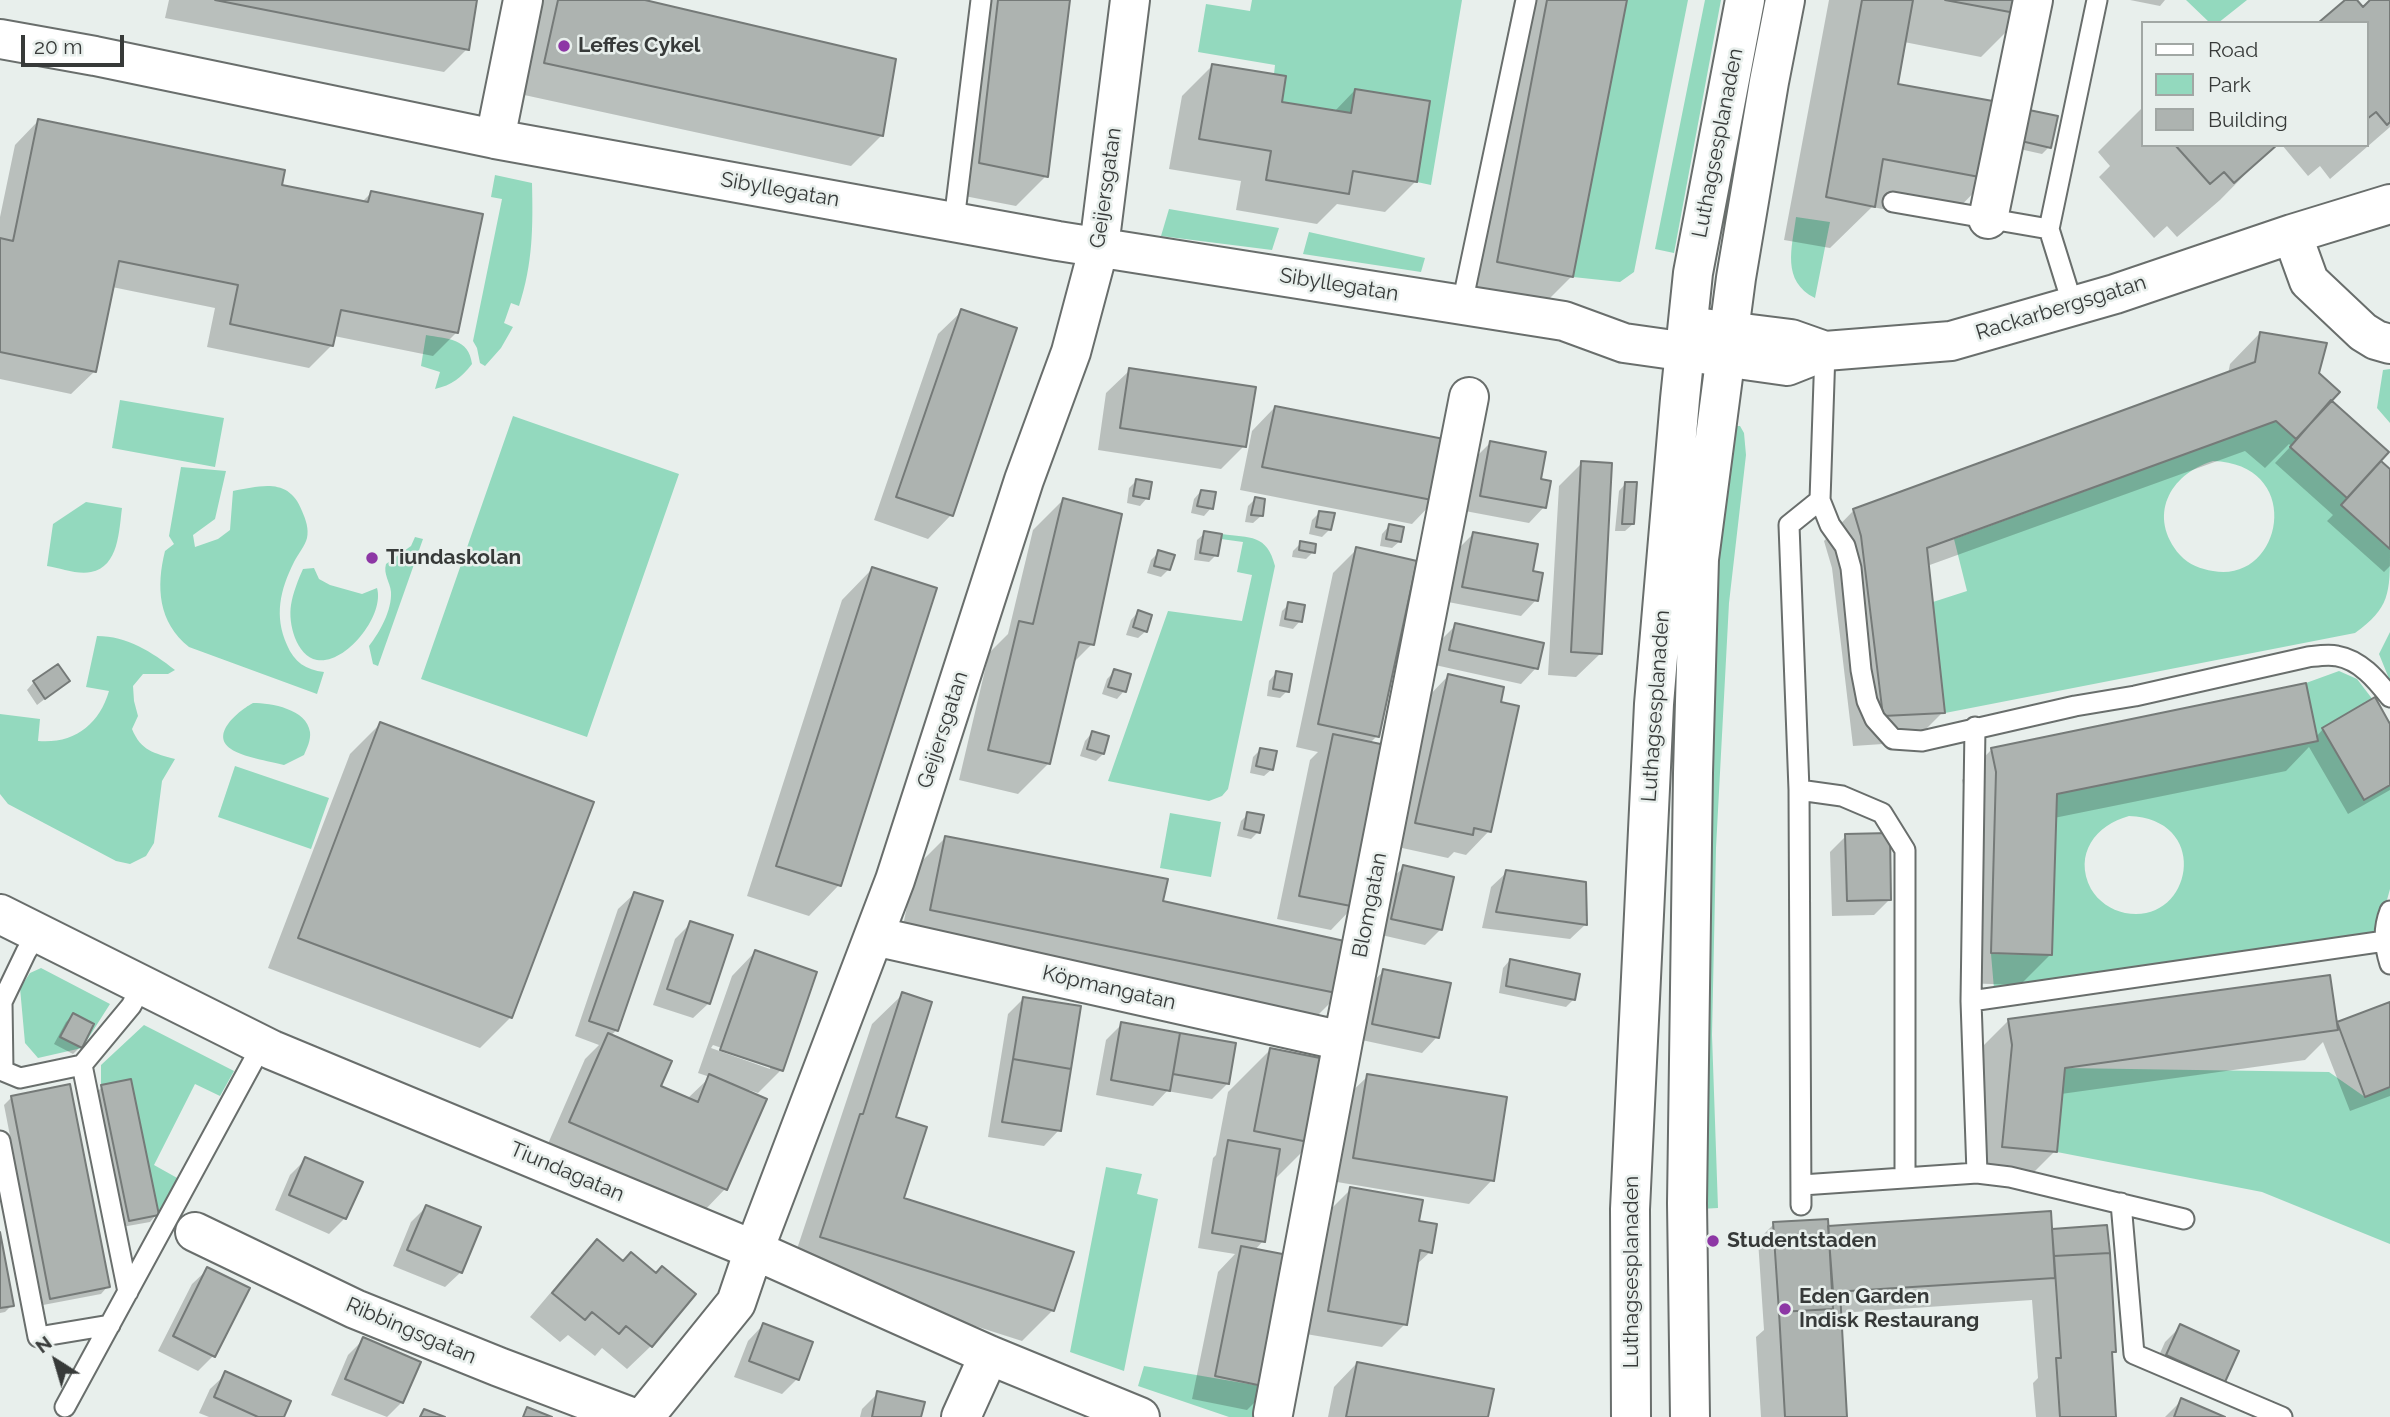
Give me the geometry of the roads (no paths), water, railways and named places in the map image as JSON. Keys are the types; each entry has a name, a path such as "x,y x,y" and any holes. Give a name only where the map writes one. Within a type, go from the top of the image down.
{"street":[{"path":"495,139 523,0"},
{"name":"Geijersgatan","path":"644,1417 736,1303 895,880 1024,480 1072,352 1099,247 1130,0"},
{"name":"Luthagsesplanaden","path":"1631,1417 1630,1209 1653,718 1693,273 1745,0"},
{"name":"Luthagsesplanaden","path":"1690,1417 1687,1203 1699,559 1726,344 1785,0"},
{"path":"1988,219 2033,0"},
{"name":"Sibyllegatan","path":"0,39 95,56 495,139 1099,247 1564,321 1627,319 1686,339"},
{"name":"Rackarbergsgatan","path":"1686,339 1726,344 1787,366 1825,351 1951,341 2073,306 2390,204"},
{"path":"2292,234 2309,281 2363,332 2390,344"},
{"name":"Blomgatan","path":"1273,1414 1469,397"},
{"name":"Tiundagatan","path":"0,914 262,1045 754,1250 989,1355 1140,1417"},
{"name":"Köpmangatan","path":"874,936 1343,1041"},
{"name":"Ribbingsgatan","path":"195,1232 355,1309 631,1417"},
{"path":"961,1417 989,1355"}],"lane":[{"path":"954,221 981,0"},
{"path":"1462,304 1526,0"},
{"path":"2073,306 2049,229 2097,0"},
{"path":"1893,202 2049,229"},
{"path":"1825,351 1820,500 1830,525 1845,546 1852,569 1861,670 1867,701 1875,719 1893,738 1922,741 1975,727 2135,696 2308,657 2337,656 2357,663 2377,680 2390,696"},
{"path":"1801,1205 1799,790 1788,525 1820,500"},
{"path":"1975,727 1971,1001 1977,1173"},
{"path":"1799,790 1842,796 1882,813 1905,850 1905,1178"},
{"path":"2390,911 2386,921 2385,942 2390,964"},
{"path":"37,934 2,1002 1,1074 20,1078 82,1065 131,1006 142,985"},
{"path":"1971,1001 2385,942"},
{"path":"65,1407 262,1045"},
{"path":"82,1065 128,1292"},
{"path":"0,1141 38,1337 110,1325"},
{"path":"1802,1185 1977,1173 2010,1177 2184,1219"},
{"path":"2121,1203 2134,1354 2282,1417"}],"place":[{"name":"Leffes Cykel","path":"564,46"},
{"name":"Tiundaskolan","path":"372,558"},
{"name":"Studentstaden","path":"1713,1241"},
{"name":"Eden Garden Indisk Restaurang","path":"1785,1309"}]}
